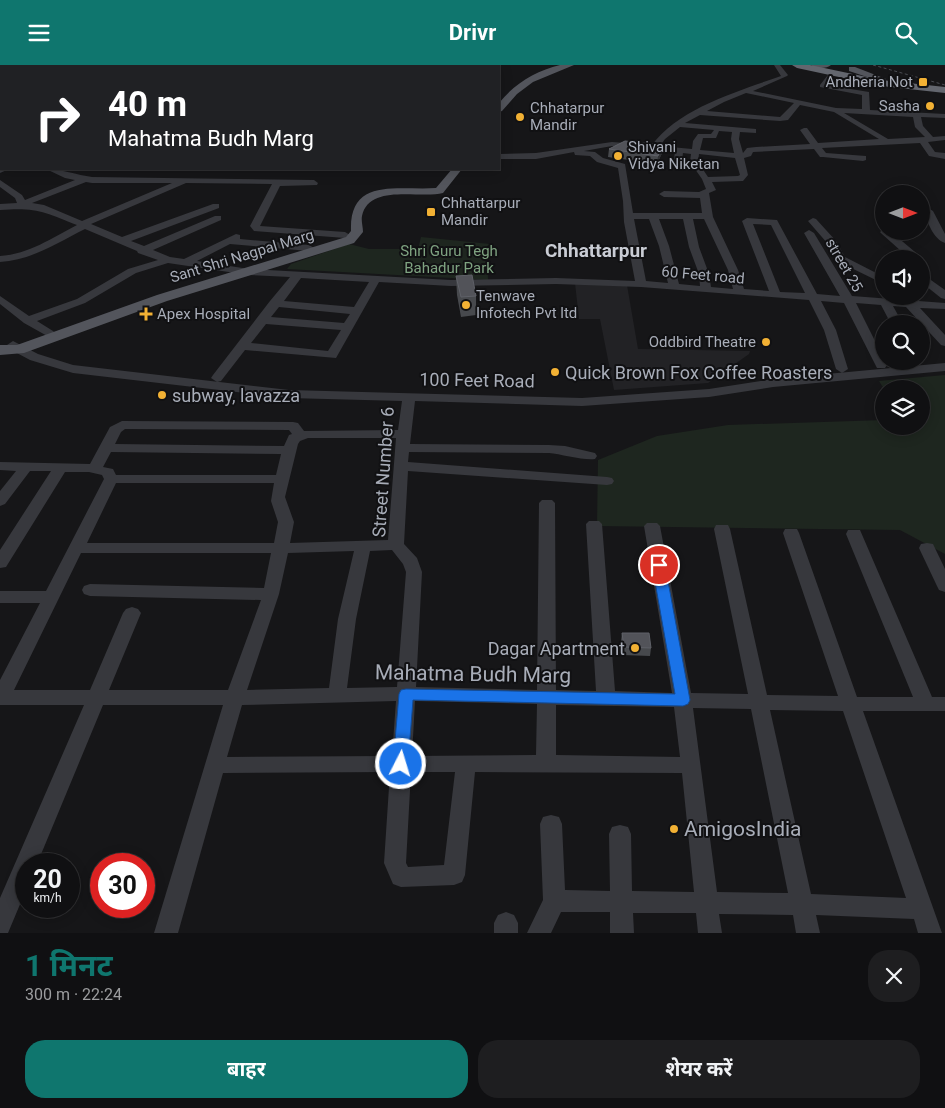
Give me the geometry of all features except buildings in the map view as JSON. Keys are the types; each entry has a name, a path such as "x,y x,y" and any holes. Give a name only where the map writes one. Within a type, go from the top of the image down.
{"highway":[{"path":"797,65 842,70 882,79 945,89"},
{"path":"809,65 945,89"}],"main road":[{"path":"500,104 511,87 524,79 561,65"},
{"path":"500,105 528,80 570,65"},
{"path":"815,65 842,70"},
{"path":"345,235 347,231 343,218 350,202 357,195 363,192 388,188 432,189 435,188 447,170"},
{"name":"Sant Shri Nagpal Marg","path":"17,346 159,294 350,240 357,232 356,219 360,206 368,197 390,192 439,191 456,170"},
{"name":"Sant Shri Nagpal Marg","path":"0,350 243,271 345,235"}],"street":[{"path":"654,148 662,137 678,125 720,100 783,77 785,75 777,65"},
{"path":"842,70 822,86 854,124 870,130 886,141"},
{"path":"745,91 797,104 834,102 866,94 866,113"},
{"path":"834,102 866,113 945,116"},
{"path":"701,113 783,118 797,104"},
{"path":"917,115 919,127 932,140"},
{"path":"500,156 529,156 608,144 695,151 716,158 747,155 752,146 752,131 758,123 757,117"},
{"path":"678,125 752,131"},
{"path":"704,177 694,162 698,139 712,136 719,129"},
{"path":"736,130 735,139 738,156 744,175 740,179 706,180 711,190 704,192 709,217 733,270 740,293"},
{"path":"804,130 822,155 864,161 856,145"},
{"path":"750,149 856,145 886,141 923,141 945,138"},
{"path":"923,141 932,154 945,156"},
{"path":"677,166 679,150"},
{"path":"564,151 592,154 602,160 621,165 641,284"},
{"path":"53,170 68,176 84,179 272,180 277,183 314,183"},
{"path":"0,207 22,204 84,179"},
{"path":"0,259 12,259 34,251 84,225 188,180"},
{"path":"0,183 19,197 22,204"},
{"path":"185,263 255,227 277,183"},
{"path":"664,194 705,195"},
{"name":"60 Feet road","path":"22,204 49,210 142,251 168,260 243,271 451,283 556,281 641,284 706,291 875,300"},
{"path":"122,241 216,206"},
{"path":"653,215 664,246 674,287"},
{"path":"629,216 687,215 709,217"},
{"path":"687,215 694,247 704,274 706,291"},
{"path":"930,216 936,229 945,240"},
{"path":"142,251 218,218"},
{"path":"776,295 747,221 774,222 834,338 842,369"},
{"path":"813,221 832,243 841,259 875,276"},
{"path":"255,227 260,230 345,235"},
{"name":"street 25","path":"809,233 858,317 875,352"},
{"path":"894,240 906,250"},
{"path":"228,241 309,248"},
{"path":"28,321 81,301 132,271 168,260"},
{"path":"217,378 274,303 298,275"},
{"path":"243,346 332,355 375,280"},
{"path":"930,283 945,296"},
{"path":"0,299 28,321 49,333"},
{"path":"274,303 357,311"},
{"path":"901,305 945,341"},
{"path":"932,305 945,320"},
{"name":"60 Feet road","path":"932,305 945,306"},
{"path":"262,320 348,327"},
{"name":"100 Feet Road","path":"17,346 81,364 297,387 368,390 491,390 581,396 629,395 945,367"},
{"name":"100 Feet Road","path":"17,346 52,363 92,372 289,394 582,402 692,395 731,386 875,366"},
{"name":"100 Feet Road","path":"930,360 945,359"},
{"name":"Street Number 6","path":"409,397 403,441 396,545 411,562 414,572 395,863 400,877 460,875 466,763"},
{"path":"95,469 118,427 130,424 293,426 300,435"},
{"path":"166,933 216,765 234,696 271,594 286,522 286,516 278,505 288,450 294,438 300,435 565,449 590,456"},
{"path":"106,448 288,450"},
{"path":"0,466 95,469 108,472 111,479 0,697"},
{"path":"402,466 607,481"},
{"path":"0,501 26,467"},
{"path":"0,563 61,467"},
{"path":"111,479 283,479"},
{"path":"546,763 547,503"},
{"path":"594,524 606,699"},
{"path":"652,526 683,700 710,933"},
{"path":"722,529 808,933"},
{"path":"791,533 930,933"},
{"path":"854,534 936,704"},
{"path":"337,695 347,619 362,545"},
{"path":"77,548 280,548 396,545"},
{"path":"928,548 945,587"},
{"path":"90,590 271,594"},
{"path":"0,597 50,597"},
{"path":"0,925 132,613"},
{"name":"Mahatma Budh Marg","path":"0,697 406,694 851,704 936,704"},
{"path":"216,765 546,763 691,765"},
{"path":"539,933 554,901 551,824"},
{"path":"620,834 622,933"},
{"path":"554,901 802,904 921,909"}],"shaded area":[{"path":"575,283 627,285 638,349 750,351 749,354 708,383 614,390 600,319 579,319"}],"green space":[{"name":"Shri Guru Tegh Bahadur Park","path":"421,237 490,244 487,246 488,280 287,269 291,264 349,244 369,249 418,249"},
{"path":"945,375 945,554 900,530 597,526 598,460 657,436 728,425 875,420 875,435 930,435 930,380 890,380"}],"railway":[{"path":"873,65 945,85"}],"place":[{"name":"Andheria Not","path":"923,82"},
{"name":"Sasha","path":"930,106"},
{"name":"Chhatarpur Mandir","path":"520,117"},
{"name":"Shivani Vidya Niketan","path":"618,156"},
{"name":"Chhattarpur Mandir","path":"431,212"},
{"name":"Tenwave Infotech Pvt ltd","path":"466,305"},
{"name":"Apex Hospital","path":"146,314"},
{"name":"Oddbird Theatre","path":"766,342"},
{"name":"Quick Brown Fox Coffee Roasters","path":"555,372"},
{"name":"subway, lavazza","path":"162,395"},
{"name":"Dagar Apartment","path":"635,648"},
{"name":"AmigosIndia","path":"674,829"}],"district":[{"name":"Chhattarpur","path":"596,250"}],"route":[{"path":"401,764 406,694 683,700 659,565"}]}
